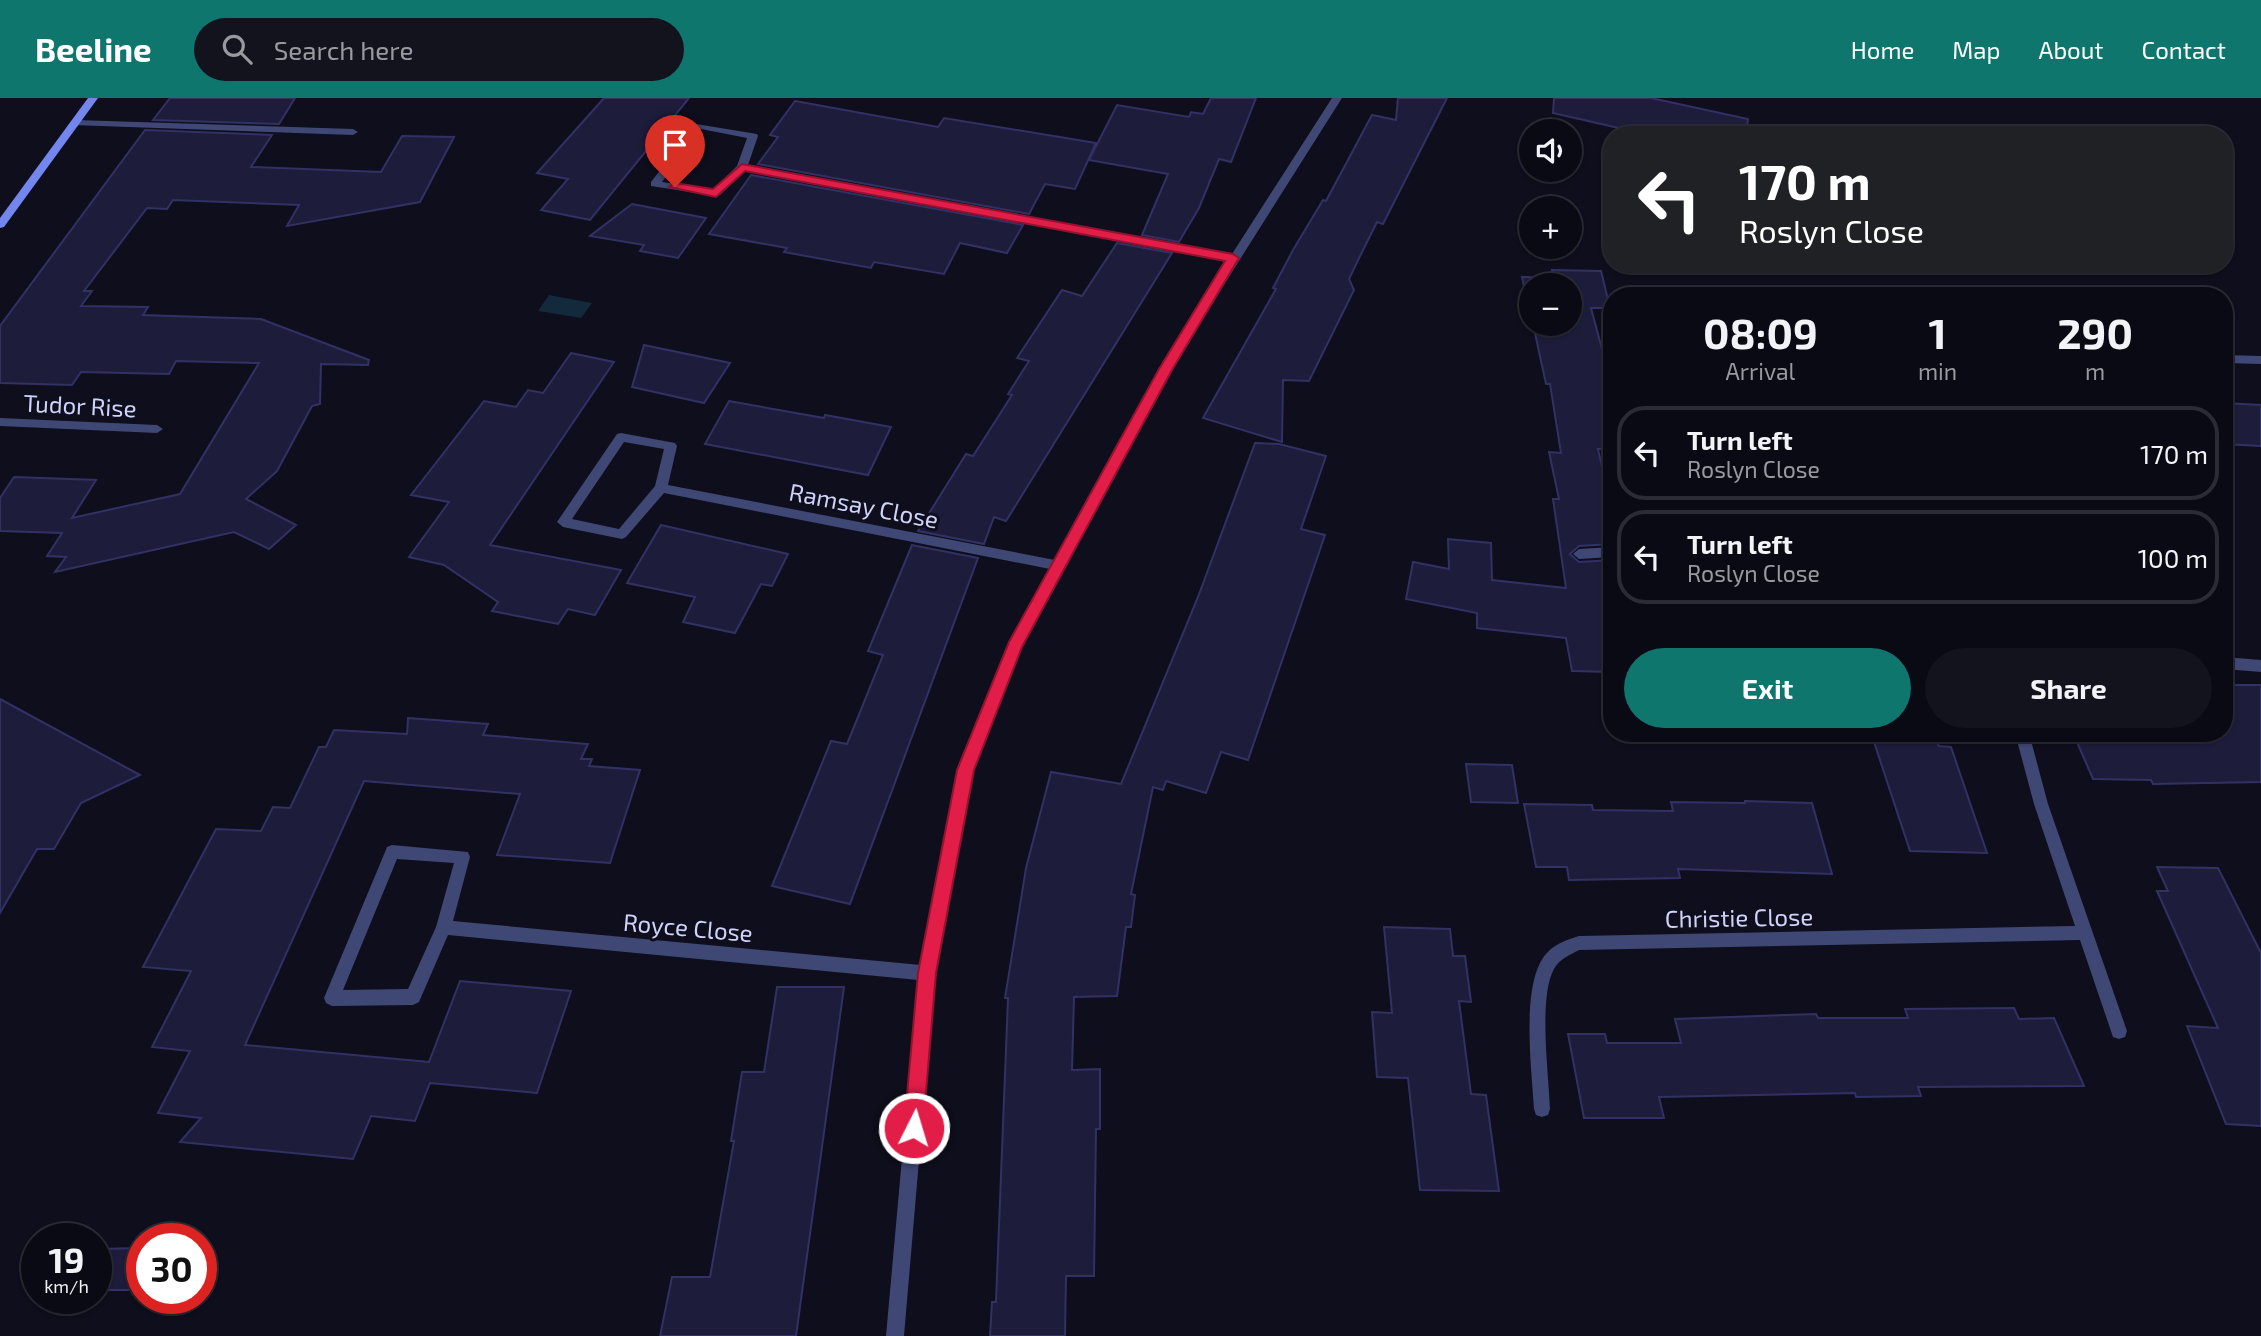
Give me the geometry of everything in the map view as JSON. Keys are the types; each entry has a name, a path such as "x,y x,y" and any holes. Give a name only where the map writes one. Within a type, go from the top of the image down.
{"street":[{"path":"0,225 93,98"},
{"path":"895,1336 927,973 966,770 1014,646 1166,369 1233,258 1337,98"},
{"path":"75,123 353,132"},
{"path":"699,126 752,136 742,167 716,193 655,184 699,126"},
{"path":"742,167 1233,258"},
{"path":"2233,359 2261,360"},
{"name":"Tudor Rise","path":"0,422 157,429"},
{"path":"621,437 671,446 661,488 622,534 563,522 621,437"},
{"name":"Ramsay Close","path":"661,488 1058,566"},
{"path":"1579,554 1603,553"},
{"path":"2233,664 2261,666"},
{"path":"2024,742 2041,804 2119,1031"},
{"path":"392,852 463,857 444,927 413,997 332,998 392,852"},
{"name":"Royce Close","path":"444,927 927,973"},
{"name":"Christie Close","path":"1542,1109 1539,1009 1542,985 1547,965 1559,952 1579,943 2084,933"}],"water":[{"path":"549,295 592,303 581,318 538,311"}],"building":[{"path":"170,98 295,98 279,124 153,120"},
{"path":"604,98 689,98 590,220 541,210 568,179 537,173"},
{"path":"1211,98 1256,98 1231,162 1219,159 1199,208 1179,242 1142,235 1168,174 1089,160 1117,105 1189,117 1191,112 1203,114"},
{"path":"1398,98 1447,98 1383,224 1377,222 1363,250 1349,279 1354,290 1309,381 1283,380 1282,442 1203,418 1276,289 1273,288 1293,250 1323,200 1326,201 1372,115 1396,120"},
{"path":"1554,98 1651,98 1748,119 1747,126 1610,126 1553,113"},
{"path":"795,101 938,127 944,118 1096,143 1075,189 1045,184 1029,214 758,164 778,137 770,135"},
{"path":"145,130 272,135 251,167 381,172 402,136 454,137 420,202 287,226 299,205 173,200 167,209 147,208 84,291 92,291 81,306 148,307 143,315 261,319 369,360 368,365 321,364 320,404 312,406 277,471 246,499 296,525 269,549 234,532 55,572 66,557 47,556 62,533 0,531 0,498 14,477 96,480 72,518 180,494 259,363 176,361 169,374 81,372 72,385 0,383 0,326"},
{"path":"751,175 1023,225 1007,253 960,243 944,274 874,262 871,268 784,252 787,248 709,234"},
{"path":"632,204 706,218 678,258 640,251 644,245 590,236"},
{"path":"1117,243 1172,253 1006,521 994,517 984,544 918,531 966,454 973,456 1012,395 1008,394 1029,361 1017,358 1062,290 1082,296"},
{"path":"1552,270 1601,271 1605,287 1603,308 1591,308 1603,353 1603,449 1598,449 1603,471 1603,545 1579,546 1570,554 1579,562 1603,561 1603,672 1572,671 1566,638 1477,628 1477,613 1406,599 1413,562 1449,569 1448,539 1491,543 1492,580 1566,588 1553,499 1559,499 1549,452 1561,453 1550,384 1546,384 1536,336 1582,336 1582,273 1553,273"},
{"path":"644,345 730,363 704,403 632,387"},
{"path":"571,353 614,362 490,545 621,570 595,615 568,609 558,624 492,611 498,602 444,565 409,557 449,502 411,495 484,401 516,407 528,390 543,393"},
{"path":"729,401 891,427 868,475 705,444"},
{"path":"2233,403 2261,405 2261,446 2233,444"},
{"path":"1255,443 1279,444 1326,456 1301,529 1325,535 1248,760 1221,752 1206,793 1166,781 1163,790 1153,787 1131,894 1135,895 1131,927 1126,927 1117,996 1074,997 1072,1070 1100,1069 1100,1129 1096,1129 1094,1276 1066,1276 1065,1336 990,1336 992,1302 996,1302 1008,998 1005,998 1026,868 1051,772 1121,784 1198,597"},
{"path":"661,525 788,554 772,586 761,584 735,633 683,622 695,597 627,583"},
{"path":"912,545 978,558 850,904 772,886 831,741 847,744 883,655 868,651"},
{"path":"2233,685 2261,685 2261,782 2153,784 2151,780 2093,779 2077,742 2233,742"},
{"path":"0,699 140,775 81,803 54,849 37,849 0,913"},
{"path":"408,718 488,724 483,735 588,744 581,759 592,759 589,766 640,770 610,863 497,855 520,794 364,781 245,1045 429,1062 460,981 571,991 537,1093 430,1083 415,1121 371,1116 353,1159 180,1142 201,1118 158,1113 190,1051 152,1047 191,971 143,967 216,829 261,831 273,807 290,808 319,747 326,747 334,730 407,734"},
{"path":"1874,742 1937,742 1939,746 1951,747 1987,853 1910,851"},
{"path":"1466,764 1512,765 1518,803 1471,802"},
{"path":"1671,802 1812,803 1832,874 1678,869 1680,878 1569,880 1567,867 1536,867 1524,804 1592,805 1593,810 1673,811"},
{"path":"2157,867 2218,868 2261,953 2261,1126 2226,1124 2187,1026 2218,1028 2157,891 2168,891"},
{"path":"1384,927 1450,929 1453,956 1465,956 1471,1002 1459,1001 1471,1094 1486,1095 1499,1191 1420,1190 1408,1078 1377,1077 1372,1012 1392,1013"},
{"path":"777,987 844,987 796,1336 660,1336 672,1277 710,1277 734,1141 731,1141 742,1072 764,1072"},
{"path":"2014,1008 2019,1019 2054,1018 2084,1086 1918,1087 1921,1096 1856,1097 1855,1093 1659,1097 1664,1118 1584,1118 1568,1034 1605,1034 1607,1043 1681,1043 1675,1019 1816,1014 1818,1018 1908,1018 1905,1009"},
{"path":"126,1248 126,1290 112,1290 112,1249"}],"route":[{"path":"675,187 716,193 742,167 1233,258 1166,369 1014,646 966,770 927,973 914,1128"}]}
